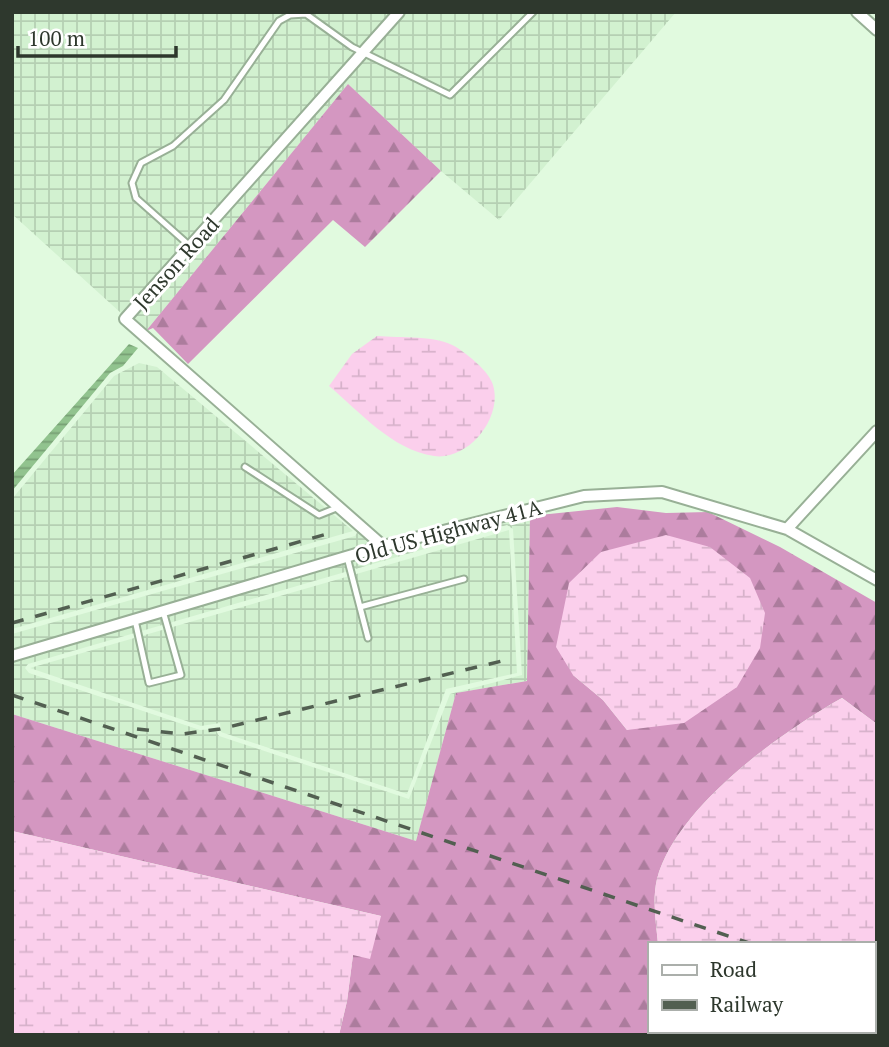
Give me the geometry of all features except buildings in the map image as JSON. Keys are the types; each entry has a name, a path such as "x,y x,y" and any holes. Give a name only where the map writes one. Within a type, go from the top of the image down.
{"street":[{"path":"857,12 877,30"},
{"name":"Jenson Road","path":"383,546 125,320 395,14"},
{"path":"787,529 877,431"},
{"name":"Old US Highway 41A","path":"12,656 383,546 584,496 662,492 787,529 877,580"}],"lane":[{"path":"190,246 136,198 132,183 141,163 173,146 224,100 250,66 273,27 290,15 302,13 352,47 450,94 533,12"},
{"path":"245,467 319,515 339,507"},
{"path":"347,557 368,638"},
{"path":"360,607 464,579"},
{"path":"135,620 149,683 181,675 163,611"}],"shaded area":[{"path":"12,12 391,12 122,314 12,214"},
{"path":"407,12 676,12 499,220 441,171 348,84 146,331 133,319"},
{"path":"129,344 138,348 123,366 110,373 12,491 12,475"},
{"path":"139,363 157,367 353,531 12,629 12,499 114,376"},
{"path":"530,516 527,681 456,693 416,841 12,714 12,662 382,553","holes":["507,525 513,529 522,675 450,694 409,799 219,736 215,729 200,730 29,673 25,668 28,664"]},
{"path":"509,530 517,673 446,689 407,794 221,732 220,723 201,726 30,668"},
{"path":"358,531 372,544 12,650 12,634 355,536"}],"green space":[{"path":"348,84 441,171 365,247 333,220 188,364 153,328 146,331"},
{"path":"377,336 439,340 456,347 483,369 491,380 495,398 493,411 480,435 459,452 447,456 419,452 390,438 329,386 352,354"},
{"path":"617,507 666,513 708,512 780,547 877,603 877,724 842,698 817,713 733,775 685,825 668,852 657,879 655,895 658,942 648,942 648,1033 698,1035 339,1035 353,955 381,916 12,831 12,714 416,841 456,693 527,681 530,516","holes":["573,675 737,687 627,730 603,700"]},
{"path":"666,535 710,547 750,578 765,613 760,648 737,687 684,723 627,730 603,700 573,675 556,647 569,583 601,552"},
{"path":"842,698 877,724 877,1035 698,1035 696,1033 875,1033 875,942 658,942 655,920 657,879 668,852 685,825 733,775 817,713"},
{"path":"12,831 381,916 370,959 353,955 339,1035 12,1035"}],"railway":[{"path":"12,623 327,534"},
{"path":"137,729 182,734 220,729 506,660"},
{"path":"12,695 746,942"}]}
